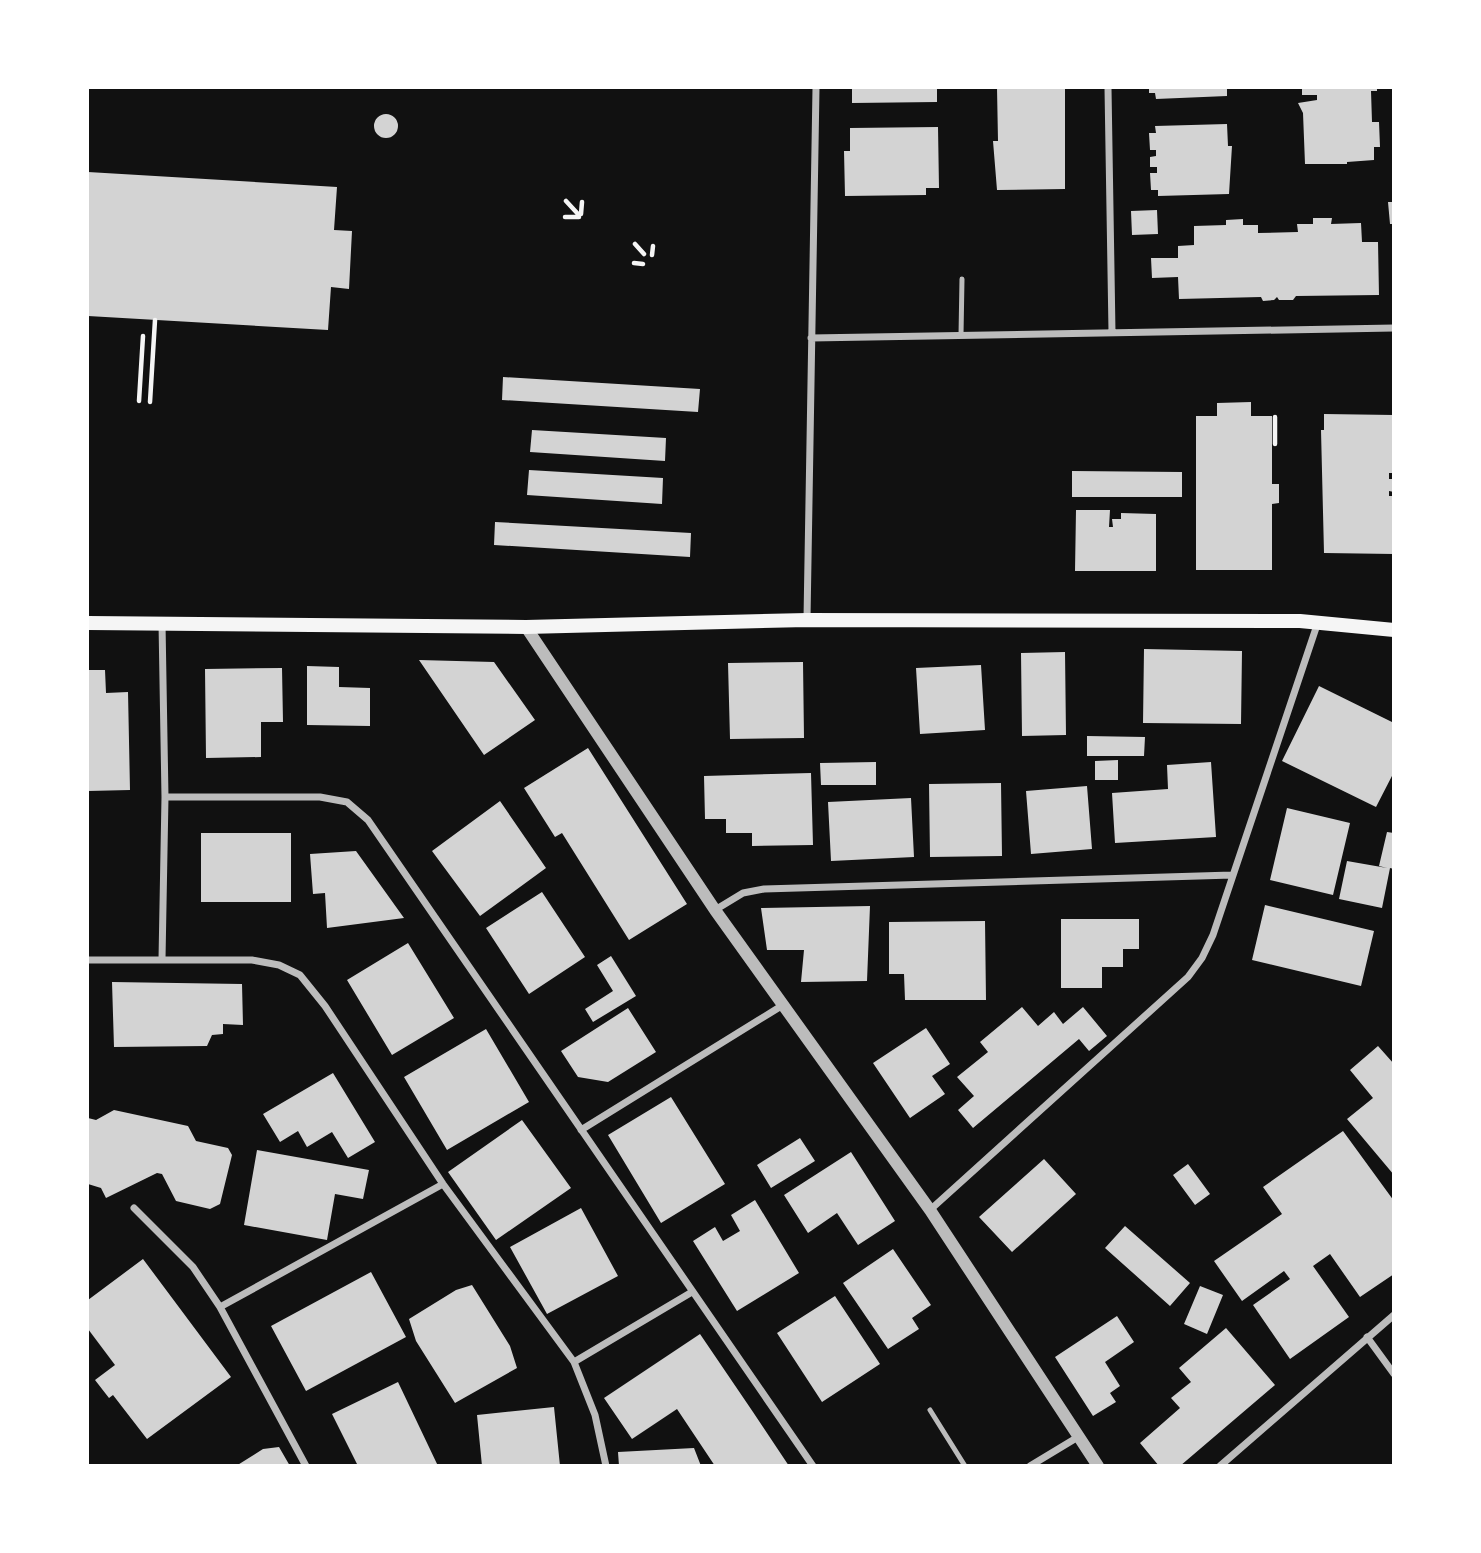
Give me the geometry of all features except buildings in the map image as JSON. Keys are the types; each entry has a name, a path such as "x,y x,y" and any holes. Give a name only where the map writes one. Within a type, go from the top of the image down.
{"main road":[{"path":"88,623 526,627 807,620 1318,622 1394,630"}],"street":[{"path":"807,620 816,88"},
{"path":"1108,88 1112,332"},
{"path":"811,338 1394,328"},
{"path":"162,622 165,797 162,959"},
{"path":"930,1210 1188,977 1202,958 1213,935 1318,622"},
{"path":"526,627 715,910 930,1210 1098,1465"},
{"path":"165,797 320,797 347,802 356,807 380,835 813,1465"},
{"path":"715,910 743,893 764,890 1232,875"},
{"path":"88,960 252,960 279,965 300,975 325,1006 443,1184 574,1362 595,1415 606,1465"},
{"path":"581,1130 783,1005"},
{"path":"220,1307 443,1184"},
{"path":"134,1208 193,1267 220,1307 306,1465"},
{"path":"574,1362 692,1292"},
{"path":"1220,1465 1394,1315"},
{"path":"1367,1338 1394,1374"},
{"path":"1030,1465 1078,1437"}],"lane":[{"path":"961,335 962,279"},
{"path":"930,1410 965,1465"}],"path":[{"path":"566,201 579,215"},
{"path":"579,215 582,202"},
{"path":"565,217 579,215"},
{"path":"635,244 644,254"},
{"path":"652,255 653,246"},
{"path":"634,263 643,264"},
{"path":"150,402 155,320"},
{"path":"139,401 143,336"},
{"path":"1275,417 1275,444"}]}
